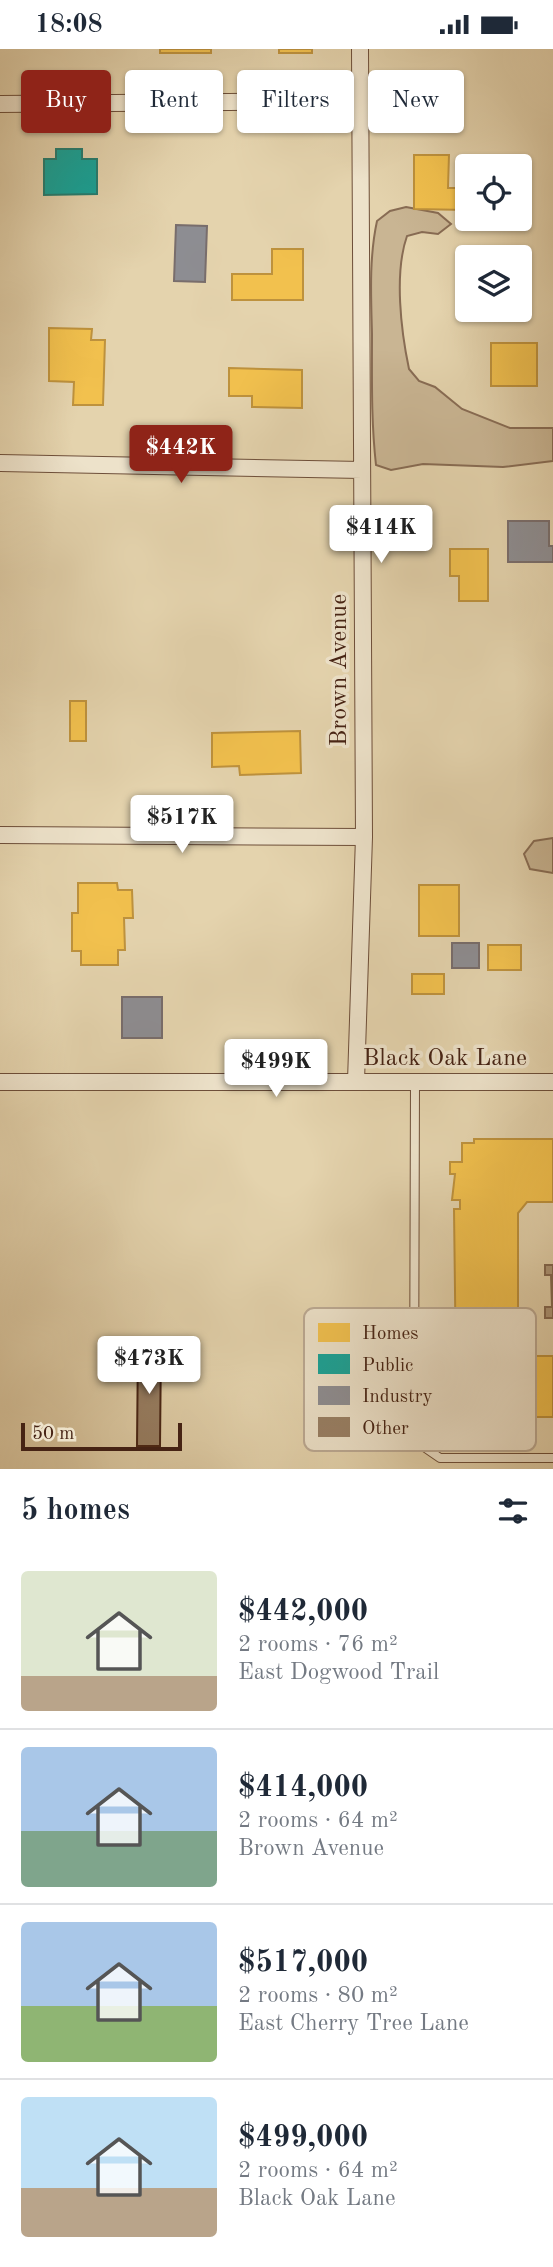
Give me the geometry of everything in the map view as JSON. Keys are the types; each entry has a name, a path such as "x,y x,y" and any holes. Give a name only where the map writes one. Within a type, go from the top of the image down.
{"street":[{"name":"Brown Avenue","path":"356,1080 363,837 360,49"},
{"path":"0,104 360,101"},
{"path":"0,463 362,470"},
{"path":"0,835 363,837"},
{"name":"Black Oak Lane","path":"0,1082 553,1082"}],"lane":[{"path":"414,1308 415,1081"},
{"path":"430,1451 440,1458 553,1458"}],"shaded area":[{"path":"406,207 438,213 451,224 438,234 422,232 407,236 400,284 401,320 409,369 419,381 435,387 462,409 510,428 553,428 553,461 503,467 423,464 391,470 376,465 372,400 373,249 377,221 390,211"},
{"path":"553,838 553,873 530,869 524,854 534,841"},
{"path":"545,1265 553,1265 553,1318 545,1318 545,1307 552,1307 551,1275 545,1275"}],"building: Homes":[{"path":"160,49 211,49 211,53 160,53"},
{"path":"279,49 312,49 312,53 279,53"},
{"path":"414,155 449,155 448,188 455,188 455,210 414,209"},
{"path":"272,249 303,249 303,300 232,300 232,274 272,274"},
{"path":"49,328 92,329 91,340 105,340 103,405 73,405 74,382 49,381"},
{"path":"491,343 537,343 537,386 491,386"},
{"path":"229,368 302,370 302,408 252,407 252,396 229,396"},
{"path":"450,549 488,549 488,601 459,601 459,576 450,576"},
{"path":"70,701 86,701 86,741 70,741"},
{"path":"300,731 301,773 240,775 239,766 212,767 212,733"},
{"path":"78,883 117,883 118,890 132,890 133,918 124,918 125,950 118,950 118,965 81,965 81,951 72,951 72,913 78,913"},
{"path":"419,885 459,885 459,936 419,936"},
{"path":"488,945 521,945 521,970 488,970"},
{"path":"412,974 444,974 444,994 412,994"},
{"path":"474,1139 553,1139 553,1202 527,1202 518,1213 518,1308 455,1308 454,1209 460,1209 460,1200 452,1200 455,1174 450,1174 450,1162 462,1162 462,1143 474,1143"},
{"path":"536,1356 553,1356 553,1417 536,1417"}],"building: Public":[{"path":"56,149 82,149 82,159 97,159 97,194 44,195 44,159 56,159"}],"building: Industry":[{"path":"176,225 207,226 205,282 174,281"},
{"path":"508,521 549,521 549,546 553,546 553,562 508,562"},
{"path":"452,943 479,943 479,968 452,968"},
{"path":"122,997 162,997 162,1038 122,1038"}],"building: Other":[{"path":"138,1345 161,1345 160,1446 137,1446"}]}
